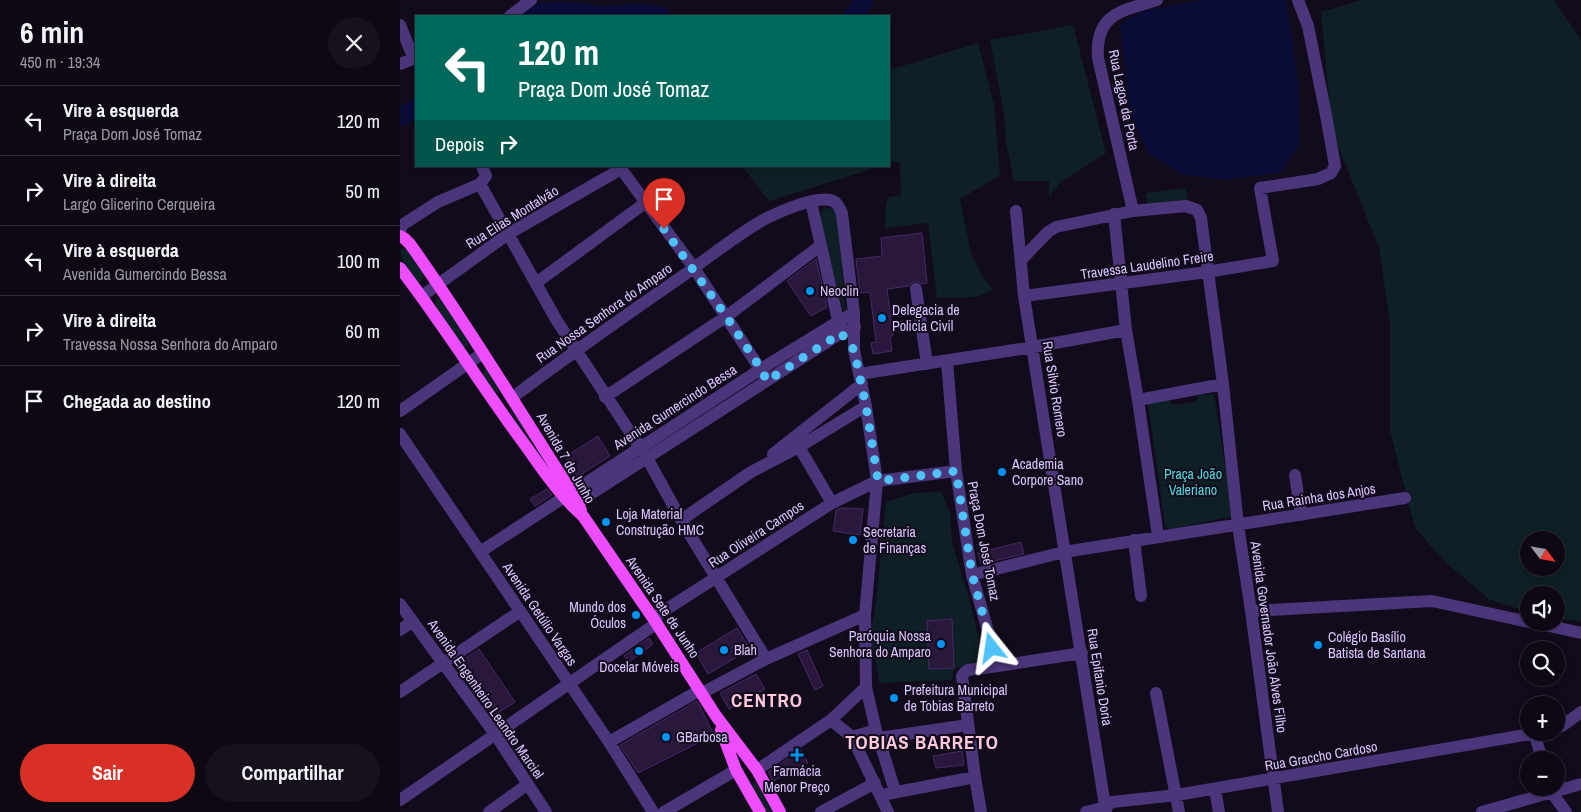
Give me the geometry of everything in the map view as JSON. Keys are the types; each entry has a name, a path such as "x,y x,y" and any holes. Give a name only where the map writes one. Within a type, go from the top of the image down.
{"main road":[{"name":"Avenida 7 de Junho","path":"400,236 405,238 410,244 438,283 513,397 572,500"},
{"name":"Avenida 7 de Junho","path":"400,268 422,296 490,397 583,516"},
{"name":"Avenida Sete de Junho","path":"583,516 655,621 716,716 757,770 780,812"},
{"name":"Avenida Sete de Junho","path":"716,716 736,770 760,812"}],"street":[{"path":"511,15 531,0"},
{"name":"Rua Lagoa da Porta","path":"1134,210 1098,58 1097,45 1103,27 1112,17 1126,9 1157,0"},
{"name":"Travessa Laudelino Freire","path":"1024,296 1208,272 1273,261 1260,188 1318,179 1331,173 1335,166 1308,26 1298,0"},
{"path":"400,25 415,59 400,64"},
{"path":"400,232 402,225 438,202 480,184 486,176 482,167"},
{"path":"620,168 694,268 767,381"},
{"name":"Rua Elias Montalvão","path":"422,296 508,234 620,168"},
{"path":"480,184 575,350 643,453 681,520 766,659"},
{"name":"Rua Nossa Senhora do Amparo","path":"513,397 575,350 734,238 782,211 811,202 833,200 838,205 842,214 854,313"},
{"path":"811,202 840,327 854,350"},
{"path":"536,283 645,203"},
{"path":"972,574 1064,552 1238,525 1223,384 1201,218 1197,210 1186,206 1134,210 1052,229 1021,260"},
{"name":"Rua Silvio Romero","path":"1016,211 1024,296 1034,347 1064,552"},
{"path":"1114,214 1126,330 1158,536"},
{"path":"605,397 726,316 820,246"},
{"path":"916,289 927,364"},
{"path":"854,313 854,350 866,406 878,481 865,615 866,687 895,791"},
{"name":"Avenida Gumercindo Bessa","path":"643,453 767,381 840,327 854,313"},
{"name":"Avenida Gumercindo Bessa","path":"480,552 572,500 643,453 761,369 840,327 855,327"},
{"path":"681,520 751,472 860,379 927,364 1126,330"},
{"path":"400,411 483,353"},
{"name":"Praça Dom José Tomaz","path":"947,361 956,471 972,574 998,666"},
{"path":"1138,400 1223,384"},
{"path":"751,472 799,447 866,406"},
{"name":"Avenida Getúlio Vargas","path":"400,434 609,742 653,812"},
{"path":"799,447 832,503"},
{"name":"Praça Dom José Tomaz","path":"878,481 956,471"},
{"path":"1295,475 1301,515"},
{"name":"Rua Oliveira Campos","path":"400,800 567,682 573,680 716,577 832,503 878,481"},
{"name":"Rua Rainha dos Anjos","path":"1238,525 1405,498"},
{"name":"Avenida Governador João Alves Filho","path":"1238,525 1252,610 1278,812"},
{"path":"1134,540 1142,596"},
{"name":"Rua Epifanio Doria","path":"1064,552 1106,809"},
{"path":"1252,610 1432,601 1520,620"},
{"name":"Avenida Engenheiro Leandro Marciel","path":"400,604 495,734 546,812"},
{"path":"400,692 519,612"},
{"path":"609,742 766,659 865,615"},
{"path":"400,630 412,622"},
{"path":"1565,630 1581,633"},
{"path":"981,812 962,676 964,672 1082,653"},
{"path":"757,770 831,720 866,687"},
{"path":"1156,693 1180,812"},
{"path":"1565,724 1581,712"},
{"path":"831,720 852,737 888,812"},
{"path":"852,737 968,725"},
{"name":"Rua Graccho Cardoso","path":"1086,812 1106,809 1112,802 1215,789 1520,737"},
{"path":"664,812 736,770"},
{"path":"880,796 895,791 975,777"},
{"path":"821,812 875,783"},
{"path":"489,812 528,784"},
{"path":"1565,787 1581,784"},
{"path":"1215,789 1219,812"},
{"path":"1482,812 1532,796"},
{"path":"1555,796 1566,812"}],"green space":[{"path":"1362,0 1554,0 1581,40 1581,621 1565,620 1565,586 1520,586 1520,609 1490,600 1445,562 1415,528 1390,431 1390,323 1379,248 1332,131 1321,12"},
{"path":"1073,25 1106,153 1061,182 1049,197 1049,181 1014,181 1006,143 1004,112 990,40"},
{"path":"978,43 994,104 1000,175 960,199 971,253 982,275 993,290 977,297 937,298 928,223 885,228 886,204 889,197 901,195 900,163 890,161 890,70"},
{"path":"743,167 871,167 872,169 769,201"},
{"path":"1186,188 1188,200 1147,205 1146,193"},
{"path":"826,208 833,209 837,213 846,312 844,312 842,306 819,219 822,210"},
{"path":"406,248 425,272 422,281 419,282 409,272 404,263 401,249"},
{"path":"440,298 466,337 468,347 463,347 436,307 435,300"},
{"path":"487,368 500,386 499,393 492,389 485,380 483,372"},
{"name":"Praça João Valeriano","path":"1214,394 1233,516 1169,530 1165,525 1148,403 1169,400 1173,405 1196,402 1198,395"},
{"path":"513,410 559,482 510,413"},
{"path":"941,492 950,513 952,542 969,598 984,661 954,669 952,680 879,683 875,652 868,645 876,603 886,502 914,493"},
{"path":"759,782 777,812 766,812 753,790 753,783"}],"shaded area":[{"path":"1202,0 1286,0 1299,88 1300,143 1281,172 1226,180 1182,174 1148,153 1130,113 1120,24 1141,12"}],"building":[{"path":"922,233 927,283 922,284 915,281 909,286 887,289 893,336 890,336 892,351 873,354 871,343 876,342 870,292 860,293 856,259 882,256 881,238"},
{"name":"Neoclin","path":"816,259 827,307 811,316 787,281"},
{"path":"598,436 610,456 577,477 565,457"},
{"path":"547,489 552,495 535,506 530,499"},
{"path":"841,508 863,509 860,535 833,531 836,510"},
{"path":"1021,542 1024,554 981,564 978,553"},
{"name":"Paróquia Nossa Senhora do Amparo","path":"952,619 954,668 929,669 927,621"},
{"name":"Blah","path":"737,628 750,649 708,674 696,653"},
{"name":"Docelar Móveis","path":"649,638 653,644 629,662 624,656"},
{"path":"479,649 515,702 493,716 458,663"},
{"path":"807,650 823,686 815,690 798,654"},
{"path":"756,674 765,689 729,709 720,693"},
{"name":"GBarbosa","path":"697,701 714,735 638,773 620,745"},
{"path":"801,750 808,763 773,781 768,772"},
{"path":"962,751 964,765 936,768 933,756"}],"waterway":[{"path":"854,15 864,0"},
{"path":"535,15 559,11 598,15"},
{"path":"617,15 638,13 653,15"},
{"path":"400,117 415,110"}],"place":[{"name":"Neoclin","path":"810,291"},
{"name":"Delegacia de Policia Civil","path":"882,318"},
{"name":"Academia Corpore Sano","path":"1002,472"},
{"name":"Loja Material Construção HMC","path":"606,522"},
{"name":"Secretaria de Finanças","path":"853,540"},
{"name":"Mundo dos Óculos","path":"636,615"},
{"name":"Paróquia Nossa Senhora do Amparo","path":"941,644"},
{"name":"Colégio Basílio Batista de Santana","path":"1318,645"},
{"name":"Blah","path":"724,650"},
{"name":"Docelar Móveis","path":"639,651"},
{"name":"Prefeitura Municipal de Tobias Barreto","path":"894,698"},
{"name":"GBarbosa","path":"666,737"},
{"name":"Farmácia Menor Preço","path":"797,755"}],"district":[{"name":"CENTRO","path":"767,700"},
{"name":"TOBIAS BARRETO","path":"922,742"}],"route":[{"path":"664,229 694,268 767,381 841,333 854,350 862,384 878,481 956,471 972,574 992,648"}]}
